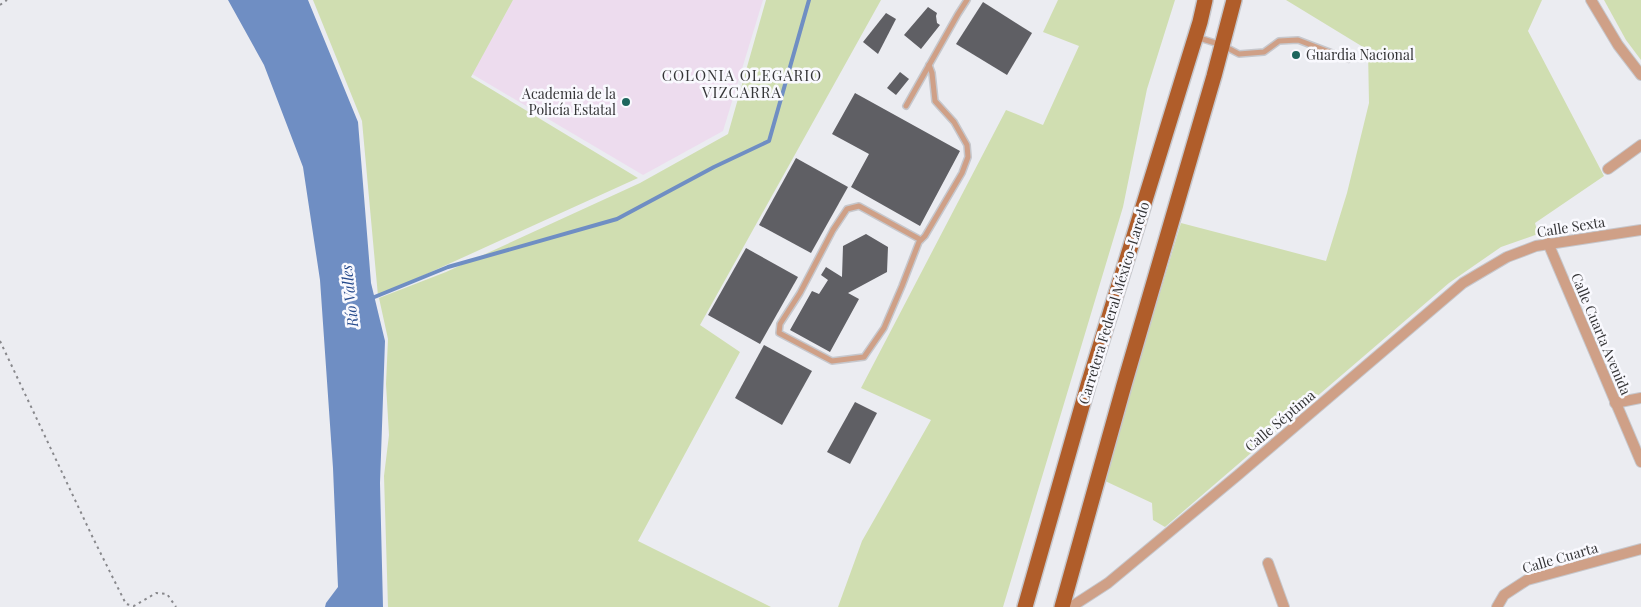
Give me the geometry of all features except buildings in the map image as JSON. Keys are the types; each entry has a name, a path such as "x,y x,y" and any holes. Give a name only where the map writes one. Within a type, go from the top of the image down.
{"main road":[{"name":"Carretera Federal México-Laredo","path":"1025,607 1088,385 1196,37 1205,0"},
{"path":"1062,607 1234,0"}],"street":[{"path":"1592,0 1618,45 1641,75"},
{"path":"1608,169 1641,145"},
{"name":"Calle Sexta","path":"1507,257 1548,243 1641,230"},
{"name":"Calle Cuarta Avenida","path":"1548,243 1641,462"},
{"name":"Calle Séptima","path":"1072,607 1115,577 1463,283 1507,257"},
{"path":"1615,403 1641,398"},
{"name":"Calle Cuarta","path":"1497,607 1504,594 1527,580 1641,549"},
{"path":"1268,564 1284,607"}],"lane":[{"path":"906,106 967,0"},
{"path":"1196,37 1222,45 1240,54 1264,52 1279,41 1298,40 1348,59"},
{"path":"921,240 860,206 847,210 833,230 800,293 780,324 779,332 832,360 864,358 884,328 919,242 921,240 962,173 968,157 967,144 954,122 935,101 930,64"}],"path":[{"path":"0,5 7,0"},
{"path":"0,341 126,604 134,607 156,593 167,594 176,607"}],"shaded area":[{"name":"Academia de la Policía Estatal","path":"513,0 763,0 723,131 643,175 472,74"}],"green space":[{"path":"313,0 513,0 471,77 638,178 378,296 362,121"},
{"path":"766,0 881,0 700,325 740,352 638,541 771,607 388,607 384,476 389,435 386,384 388,339 379,298 446,272 640,183 728,134"},
{"path":"1058,0 1175,0 1147,89 1123,207 1003,607 838,607 862,541 931,420 861,388 1006,110 1043,125 1079,46 1043,32"},
{"path":"1286,0 1542,0 1528,31 1604,176 1535,223 1538,234 1501,247 1449,283 1165,527 1153,520 1152,503 1103,480 1181,223 1326,261 1347,193 1369,103 1368,50"},
{"path":"1604,0 1641,0 1641,60 1626,40"}],"water":[{"name":"Río Valles","path":"228,0 308,0 358,122 371,283 385,341 380,483 383,607 325,607 338,587 333,468 320,280 303,167 264,65"}],"waterway":[{"path":"372,298 448,267 617,219 714,167 769,141 809,0"}],"place":[{"name":"Guardia Nacional","path":"1296,55"},
{"name":"Academia de la Policía Estatal","path":"626,102"}],"district":[{"name":"COLONIA OLEGARIO VIZCARRA","path":"742,84"}]}
